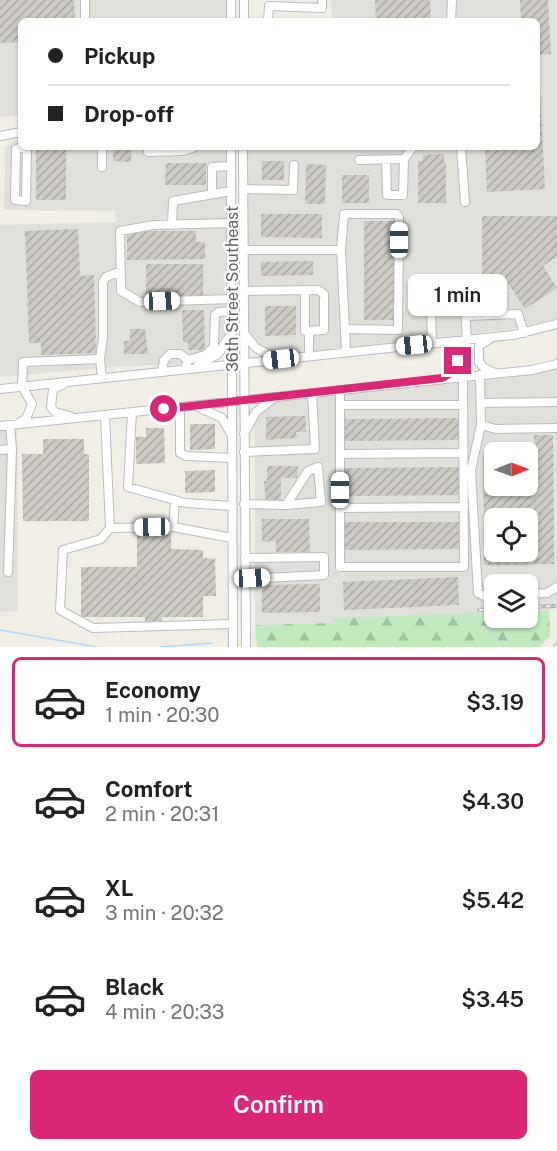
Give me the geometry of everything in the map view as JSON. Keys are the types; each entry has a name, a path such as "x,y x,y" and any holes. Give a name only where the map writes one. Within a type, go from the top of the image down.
{"street":[{"path":"85,0 85,18"},
{"path":"231,0 231,18"},
{"path":"244,0 244,18"},
{"path":"268,18 269,3 322,8 322,0"},
{"path":"451,18 452,0"},
{"path":"2,135 18,132"},
{"path":"18,149 16,149 15,200 26,201 25,150"},
{"path":"102,150 102,167"},
{"path":"148,150 148,152 186,150"},
{"name":"36th Street Southeast","path":"231,150 233,647"},
{"name":"36th Street Southeast","path":"243,150 246,647"},
{"path":"386,159 387,195 404,195 404,159 411,150"},
{"path":"461,150 465,202"},
{"path":"359,160 404,159"},
{"path":"243,189 293,190 294,165"},
{"path":"212,194 212,167 231,166"},
{"path":"172,225 173,201 231,191"},
{"path":"345,330 398,330 399,218 397,214 344,214 341,250 346,352"},
{"path":"231,223 172,225 120,231 121,291 140,302 231,299"},
{"path":"243,250 341,250"},
{"path":"102,378 100,359 103,338 103,282 106,277 121,271"},
{"path":"305,290 305,331 309,333 309,356"},
{"path":"243,291 318,290 324,294 324,330 309,333"},
{"path":"432,343 431,308 465,307 467,340"},
{"path":"188,360 210,352 216,341 214,315 231,311"},
{"path":"466,316 518,314 524,333"},
{"path":"0,389 467,340 524,333 557,324"},
{"path":"243,332 256,348 281,359"},
{"path":"189,368 218,354 231,333"},
{"path":"492,337 479,346 477,355 484,368 497,374"},
{"path":"442,378 456,370 458,361 455,350 444,342"},
{"path":"162,371 164,360 170,354 180,354 188,360 189,368"},
{"path":"13,425 26,419 32,404 22,387 23,362 100,359"},
{"path":"0,426 497,374 557,364"},
{"path":"480,375 481,424 471,470 478,593 484,596"},
{"path":"340,390 340,567 464,567 463,376"},
{"path":"69,381 53,389 51,407 55,412 76,418"},
{"path":"244,452 315,449 312,393"},
{"path":"243,435 256,412 276,397"},
{"path":"481,403 557,402"},
{"path":"340,405 463,405"},
{"path":"193,406 216,414 232,435"},
{"path":"180,407 180,453 186,456 232,458"},
{"path":"132,412 128,487 175,501 232,506"},
{"path":"105,415 110,528 101,539 63,550 60,610 93,628 233,624"},
{"path":"481,424 496,429 557,428"},
{"path":"8,572 13,425"},
{"path":"0,450 12,449"},
{"path":"340,454 463,453"},
{"path":"244,504 286,505 321,502 318,467 308,471 286,505"},
{"path":"173,526 175,501"},
{"path":"340,508 464,507"},
{"path":"110,528 173,526 232,538"},
{"path":"245,558 324,557 324,575 245,579"},
{"path":"538,594 548,593 557,587"}],"shaded area":[{"path":"0,0 229,0 229,18 18,18 18,116 0,117"},
{"path":"331,0 557,0 557,319 537,326 279,356 255,342 248,328 247,150 540,150 540,18 332,18"},
{"path":"18,139 18,150 228,150 226,331 211,356 192,364 112,367 0,377 0,225 116,222 115,211 4,210 5,147"},
{"path":"557,369 557,602 549,611 538,611 538,574 484,574 484,612 335,618 335,623 255,625 255,422 260,412 278,400 514,377"},
{"path":"17,428 18,611 0,612 0,431"}],"green space":[{"path":"538,611 549,611 550,636 539,647 257,647 255,625 335,623 334,618 484,612 484,628 538,628"}],"building":[{"path":"0,0 74,0 75,18 18,18 18,42 0,43"},
{"path":"375,0 430,0 431,18 376,18"},
{"path":"520,0 548,0 551,54 540,55 540,18 521,18"},
{"path":"540,91 545,189 487,192 485,150 540,150"},
{"path":"36,150 66,150 66,200 36,200"},
{"path":"113,150 132,150 131,162 113,161"},
{"path":"444,154 446,203 418,203 418,161 423,161 423,155"},
{"path":"262,161 284,161 284,180 262,180"},
{"path":"166,163 206,163 206,185 165,185"},
{"path":"306,164 326,165 325,204 305,204"},
{"path":"342,175 369,175 369,203 342,203"},
{"path":"261,214 322,214 322,238 261,237"},
{"path":"482,216 557,216 557,256 543,266 557,288 525,309 507,282 487,295 482,295"},
{"path":"364,221 397,221 398,320 364,320"},
{"path":"78,229 80,276 94,275 96,353 41,355 41,343 29,343 25,231"},
{"path":"127,231 196,231 196,242 205,242 205,259 127,260"},
{"path":"313,261 313,275 261,276 261,262"},
{"path":"146,264 203,264 203,297 146,297"},
{"path":"265,306 296,306 296,335 265,336"},
{"path":"182,310 204,310 205,350 188,350 188,342 183,342"},
{"path":"130,329 145,329 148,354 124,354 124,341 130,341"},
{"path":"305,416 306,432 296,432 297,438 266,440 266,417"},
{"path":"460,418 460,440 344,441 344,419"},
{"path":"190,424 215,424 215,449 190,450"},
{"path":"146,428 164,428 165,463 136,464 136,437 146,437"},
{"path":"534,435 553,435 554,564 484,565 483,456 484,496 538,496 538,442 534,442"},
{"path":"43,439 84,439 84,454 89,454 89,521 23,521 22,454 43,454"},
{"path":"267,466 298,466 297,478 281,478 281,503 266,503 264,481 267,481"},
{"path":"460,467 460,495 345,496 345,468"},
{"path":"215,470 215,492 185,493 185,471"},
{"path":"262,519 309,519 310,552 276,552 276,541 262,542"},
{"path":"345,522 461,522 461,549 345,550"},
{"path":"137,534 171,534 171,549 203,550 203,558 215,559 216,596 203,596 203,617 162,617 162,621 145,622 145,617 81,617 81,567 137,567"},
{"path":"458,577 459,605 344,610 343,582"},
{"path":"320,584 320,612 262,613 262,585"}],"waterway":[{"path":"0,630 97,647"},
{"path":"161,647 212,643"}],"railway":[{"path":"538,607 557,606"},
{"path":"479,610 484,610"}],"route":[{"path":"164,409 442,378 456,370 458,361"}]}
